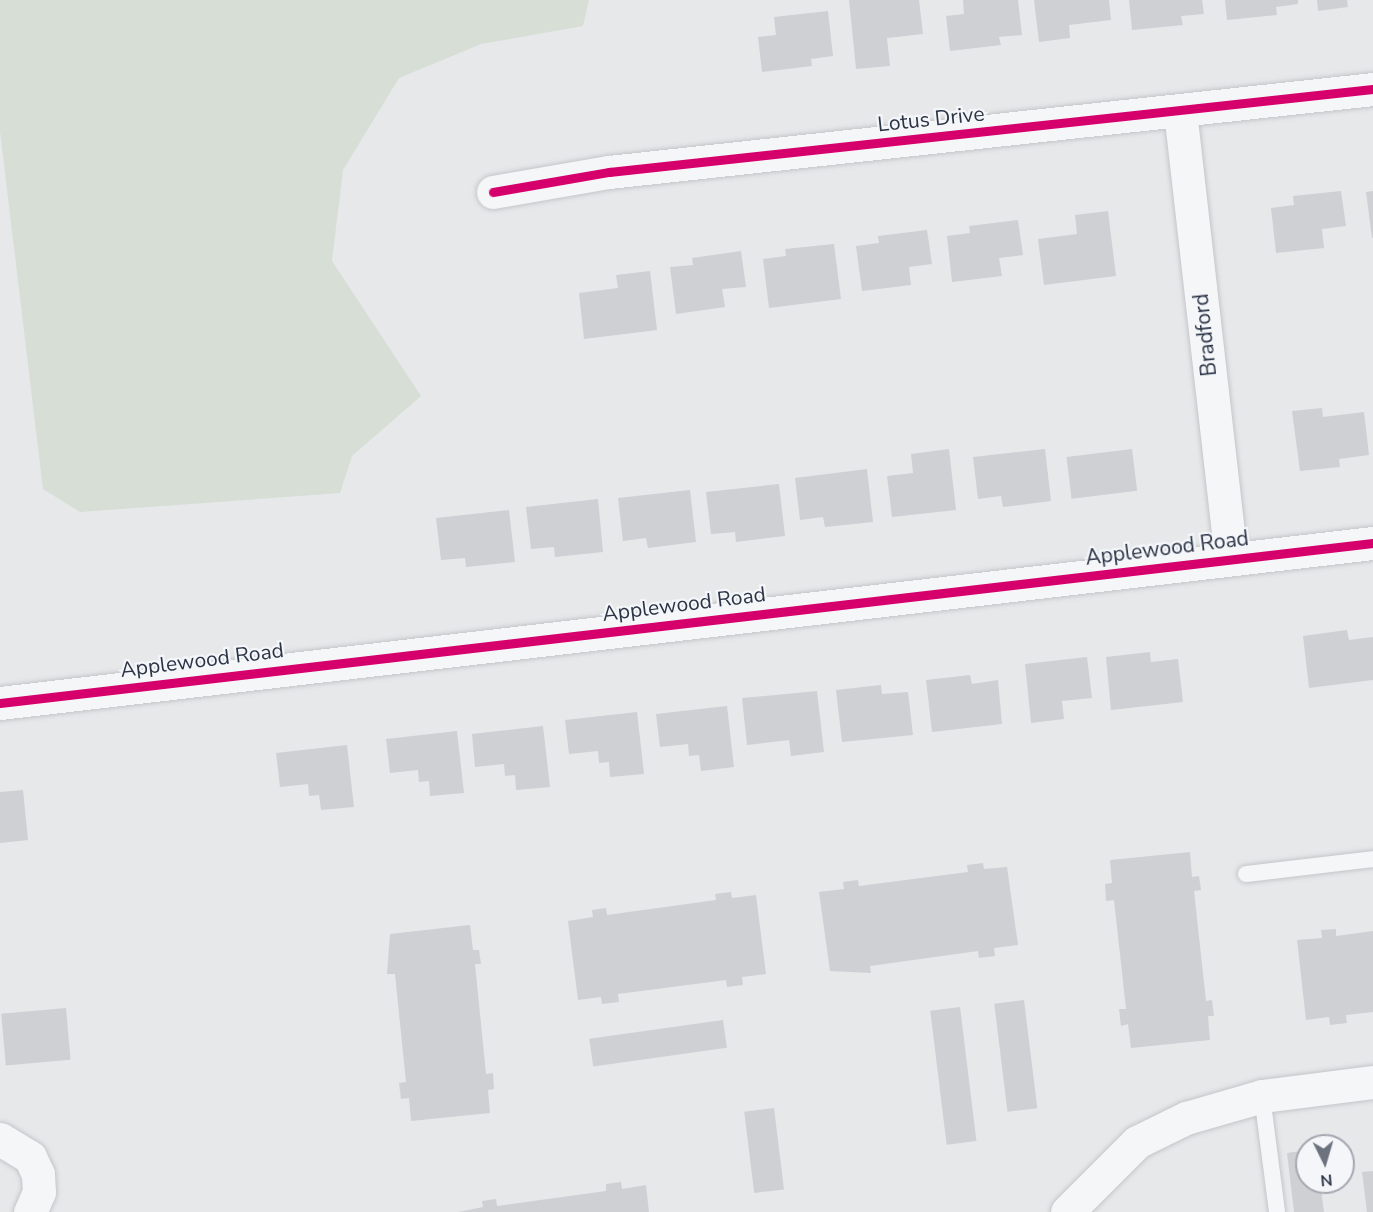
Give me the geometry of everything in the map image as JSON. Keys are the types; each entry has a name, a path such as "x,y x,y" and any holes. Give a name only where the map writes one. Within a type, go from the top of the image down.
{"street":[{"name":"Lotus Drive","path":"493,192 609,172 1373,89"},
{"name":"Bradford","path":"1180,111 1230,559"},
{"name":"Applewood Road","path":"0,703 1373,543"},
{"path":"1067,1212 1137,1142 1186,1118 1262,1096 1373,1082"},
{"path":"0,1139 30,1157 38,1174 39,1192 30,1212"}],"lane":[{"path":"1246,874 1373,859"},
{"path":"1262,1096 1277,1212"}],"shaded area":[{"path":"0,0 589,0 583,26 481,44 399,78 343,170 332,261 421,396 352,456 340,493 80,512 43,489 0,131"}],"building":[{"path":"849,0 919,0 923,34 887,38 890,66 856,69"},
{"path":"963,0 1018,0 1022,35 999,37 1001,45 950,51 946,16 964,14"},
{"path":"1034,0 1109,0 1111,20 1069,25 1070,38 1039,42"},
{"path":"1129,0 1202,0 1204,14 1181,16 1183,25 1132,30"},
{"path":"1225,0 1298,0 1298,4 1276,7 1277,15 1227,20"},
{"path":"1317,0 1347,0 1348,7 1318,11"},
{"path":"828,11 833,56 811,59 812,66 762,72 758,37 776,35 774,17"},
{"path":"1341,191 1346,226 1322,229 1324,248 1276,253 1271,208 1294,205 1293,196"},
{"path":"1373,191 1373,238 1372,238 1366,192"},
{"path":"1108,211 1116,276 1044,285 1038,239 1077,234 1075,215"},
{"path":"1018,220 1023,255 999,258 1002,276 952,282 947,236 970,233 969,226"},
{"path":"927,230 932,264 909,267 911,285 862,291 856,246 879,243 878,236"},
{"path":"834,244 841,299 769,308 763,259 786,256 785,249"},
{"path":"741,251 746,287 722,289 725,307 676,314 670,267 693,265 692,258"},
{"path":"650,271 657,330 584,339 579,293 618,288 616,275"},
{"path":"1322,408 1323,417 1364,412 1369,455 1339,459 1340,467 1300,471 1292,411"},
{"path":"949,449 956,510 892,517 887,476 913,473 911,454"},
{"path":"1045,449 1051,501 1003,507 1001,496 978,499 973,457"},
{"path":"1132,449 1137,491 1072,499 1066,457"},
{"path":"867,469 873,522 825,527 823,517 800,520 795,478"},
{"path":"779,484 785,536 736,542 735,532 711,534 706,492"},
{"path":"690,490 696,542 648,548 646,538 623,541 618,498"},
{"path":"598,499 603,552 555,557 554,547 531,549 526,507"},
{"path":"509,510 515,562 466,567 465,558 441,560 436,518"},
{"path":"1347,630 1349,640 1373,637 1373,680 1309,688 1303,636"},
{"path":"1150,652 1151,662 1178,659 1183,702 1111,710 1106,657"},
{"path":"1087,657 1092,698 1062,701 1064,719 1031,723 1025,664"},
{"path":"970,675 972,684 998,680 1002,724 932,732 926,680"},
{"path":"881,685 882,694 908,692 913,735 842,742 836,690"},
{"path":"817,691 824,752 791,756 789,740 747,745 742,698"},
{"path":"727,706 734,767 701,771 699,755 689,756 688,744 660,747 656,714"},
{"path":"637,712 644,774 610,777 609,762 599,763 598,751 569,754 565,720"},
{"path":"543,726 550,787 516,790 515,775 505,776 504,764 475,767 472,734"},
{"path":"457,731 464,793 430,796 429,781 419,782 418,770 390,773 386,739"},
{"path":"347,745 354,807 321,810 319,795 309,796 308,784 280,787 276,753"},
{"path":"23,790 28,840 0,843 0,792"},
{"path":"1190,852 1192,877 1199,876 1201,890 1194,891 1206,1001 1212,1000 1214,1016 1208,1016 1210,1040 1131,1048 1128,1024 1121,1026 1119,1009 1126,1009 1114,900 1106,901 1105,884 1112,883 1110,860"},
{"path":"983,863 984,869 1007,867 1018,945 994,948 995,956 979,958 978,951 870,966 871,973 830,971 819,892 844,889 843,882 858,880 859,886 968,872 967,865"},
{"path":"731,892 732,898 756,895 766,974 742,977 743,985 727,987 726,980 618,994 619,1002 602,1004 601,997 578,1000 568,921 593,917 592,910 606,908 607,915 716,900 715,894"},
{"path":"470,925 473,950 479,950 481,964 475,964 486,1074 493,1073 494,1089 488,1090 490,1113 411,1121 409,1098 401,1099 399,1083 406,1082 395,974 387,974 390,934"},
{"path":"1336,929 1336,936 1373,931 1373,1012 1346,1015 1347,1023 1330,1025 1329,1017 1306,1020 1297,940 1322,938 1321,930"},
{"path":"1024,1000 1037,1108 1008,1112 994,1004"},
{"path":"960,1007 976,1141 947,1145 930,1011"},
{"path":"66,1008 71,1060 6,1065 1,1014"},
{"path":"723,1020 727,1048 593,1067 589,1039"},
{"path":"774,1108 784,1189 754,1193 744,1112"},
{"path":"1295,1152 1295,1194 1322,1194 1324,1212 1294,1212 1287,1153"},
{"path":"1373,1171 1373,1212 1367,1212 1362,1172"},
{"path":"621,1182 622,1189 646,1185 649,1212 458,1212 483,1207 482,1201 496,1199 497,1206 606,1191 606,1184"}],"cycle path":[{"path":"493,192 609,172 1373,89"},
{"path":"0,703 1373,543"}]}
